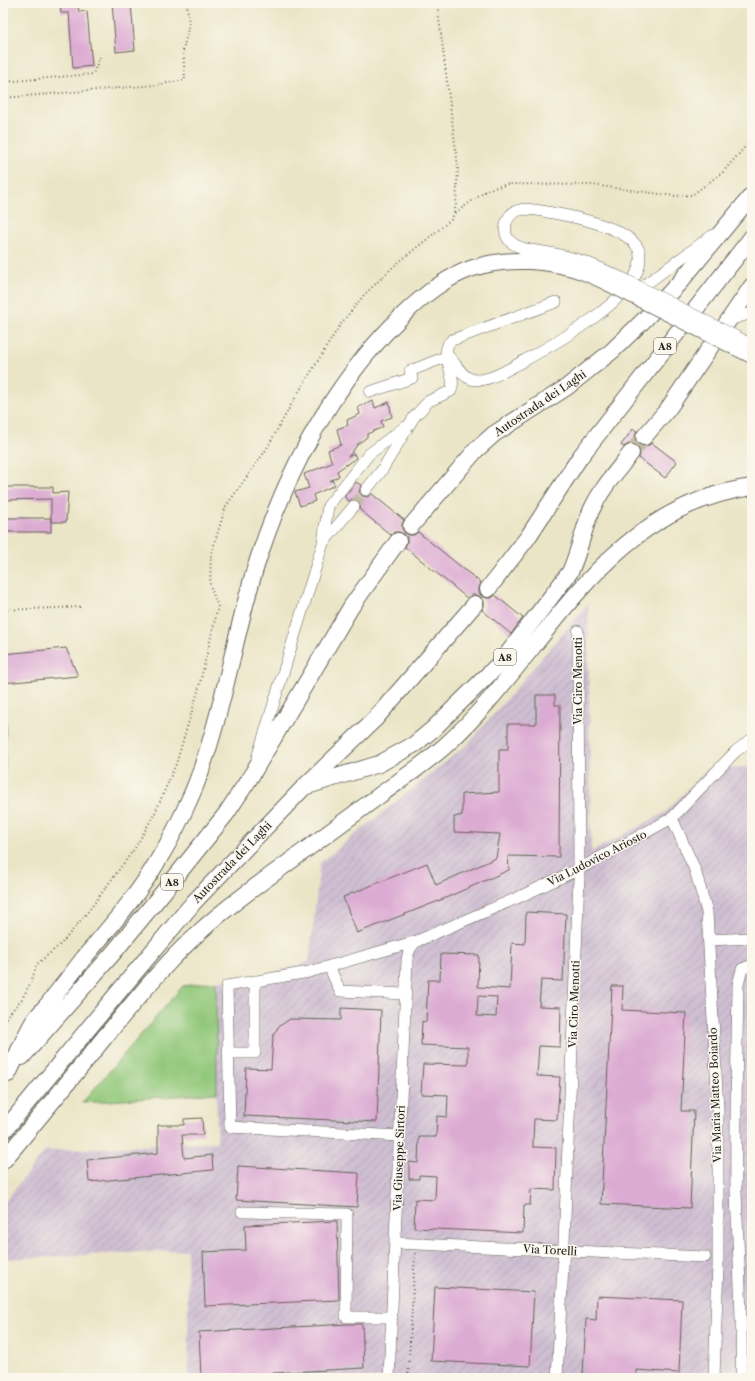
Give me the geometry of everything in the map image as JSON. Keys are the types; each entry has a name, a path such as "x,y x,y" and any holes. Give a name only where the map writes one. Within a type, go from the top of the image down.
{"highway":[{"name":"Autostrada dei Laghi","path":"411,526 476,450 494,434 567,387 612,352 680,282 752,195"},
{"name":"A8","path":"488,589 528,537 580,457 752,237"},
{"path":"5,1077 33,1023 136,892 159,859 192,796 203,765 216,723 254,571 287,482 306,443 356,368 376,343 420,299 453,277 472,268 492,264 534,261 561,265 620,283 736,342 752,355"},
{"path":"644,437 668,408 752,286"},
{"name":"A8","path":"305,786 379,764 415,744 433,729 502,661 570,572 577,557 585,527 592,510 608,483 631,453"},
{"path":"3,1161 130,1007 186,945 224,910 446,745 481,709 571,599 613,555 639,533 672,512 695,501 718,494 752,487"},
{"name":"A8","path":"5,1077 114,952 170,885 226,814 251,776 351,607 398,541"},
{"name":"Autostrada dei Laghi","path":"3,1132 194,902 305,786 375,719 475,604"}],"street":[{"path":"516,365 542,351 586,323 609,306 620,296 636,275 639,268 640,258 638,248 632,242 615,231 603,226 561,215 534,210 521,209 515,211 507,220 506,233 509,240 517,246 583,262 602,269 620,283"},
{"path":"448,356 467,377 476,380 490,377 516,365 578,334 727,225"},
{"path":"366,490 382,470 408,424 420,410 429,402 451,391 452,384 446,348 447,344 452,340 556,302"},
{"path":"728,320 752,313"},
{"path":"736,342 752,345"},
{"path":"370,392 412,378 410,371 448,356"},
{"path":"251,776 323,543 328,506 369,454 408,424"},
{"path":"323,543 354,506"},
{"name":"Via Ciro Menotti","path":"557,1378 564,1251 579,869 578,630"},
{"name":"Via Ludovico Ariosto","path":"228,1053 227,986 309,972 417,941 517,898 579,869 672,818 736,751 752,739"},
{"name":"Via Maria Matteo Boiardo","path":"672,818 695,870 707,912 718,1117 718,1265 714,1378"},
{"path":"709,940 752,938"},
{"name":"Via Giuseppe Sirtori","path":"389,1378 408,955 412,945 417,941"},
{"path":"741,1378 742,1330 736,1191 735,1119 738,985 742,969 752,965"},
{"path":"329,966 340,991 406,994"},
{"path":"255,981 255,1053 228,1053 230,1127 400,1136"},
{"path":"242,1212 347,1214 346,1317 392,1317"},
{"name":"Via Torelli","path":"395,1243 705,1257"}],"path":[{"path":"3,98 155,85 185,80 183,52 189,24 187,3"},
{"path":"3,82 93,74 100,58"},
{"path":"454,214 489,189 509,184 593,185 676,196 692,195 723,172 752,139"},
{"path":"3,610 82,607"},
{"path":"408,1378 415,1251"}],"shaded area":[{"path":"588,604 591,852 666,812 707,769 752,767 752,1378 189,1378 187,1250 3,1259 3,1204 45,1151 217,1142 216,981 262,976 309,962 320,863 469,743"}],"green space":[{"path":"3,715 6,715 3,831"},
{"path":"216,981 217,1093 82,1103 183,986"}],"building":[{"path":"60,3 78,3 79,12 87,11 92,66 73,68 69,13 61,13"},
{"path":"112,3 131,3 135,50 116,52"},
{"path":"373,401 375,408 389,402 392,417 381,421 383,427 367,434 367,437 358,444 348,457 354,454 356,458 337,471 339,476 330,481 332,480 335,485 313,495 315,501 300,506 295,492 309,488 304,474 332,463 328,450 341,445 337,429 348,425 347,420 360,414 358,407"},
{"path":"633,429 637,431 635,440 638,444 647,446 652,443 677,462 665,478 639,458 640,450 637,445 628,444 624,447 621,445"},
{"path":"356,482 361,485 359,492 362,496 368,497 372,494 404,520 402,529 405,533 414,535 418,532 481,583 479,593 482,596 492,598 495,595 523,618 511,634 482,610 484,601 481,597 472,595 467,598 405,547 407,537 404,534 394,532 391,535 360,510 361,504 358,500 352,499 349,501 345,498"},
{"path":"3,487 53,487 53,493 68,492 66,522 51,522 51,499 3,500"},
{"path":"3,518 51,518 51,532 3,532"},
{"path":"66,648 78,676 3,683 3,654"},
{"path":"536,695 555,695 555,705 560,705 559,857 508,856 509,870 441,900 357,933 343,897 427,863 436,885 496,858 500,834 454,832 454,817 462,815 462,794 499,792 499,749 508,749 508,724 536,724"},
{"path":"526,912 566,914 563,981 541,980 539,1006 561,1007 560,1047 539,1046 537,1076 560,1077 557,1120 534,1119 533,1139 533,1147 556,1148 555,1190 531,1189 530,1205 524,1205 523,1233 414,1228 415,1199 435,1200 436,1176 419,1175 419,1179 409,1179 409,1162 418,1163 419,1137 436,1137 437,1116 447,1117 448,1095 421,1094 423,1064 468,1065 468,1047 421,1045 422,1021 426,1022 428,980 440,980 441,954 479,955 478,987 510,989 512,943 525,944","holes":["478,996 497,997 496,1017 477,1016"]},
{"path":"612,986 623,986 622,1010 686,1013 681,1111 694,1111 690,1208 601,1204"},
{"path":"341,1008 381,1010 377,1122 244,1116 246,1068 271,1069 273,1036 278,1027 290,1019 341,1020"},
{"path":"202,1118 203,1135 182,1135 184,1158 212,1155 213,1170 89,1182 87,1160 158,1153 158,1125 184,1125 184,1119"},
{"path":"238,1166 359,1173 357,1207 236,1200"},
{"path":"337,1221 339,1300 205,1306 203,1252 246,1250 245,1225"},
{"path":"435,1287 534,1292 530,1366 431,1361"},
{"path":"597,1296 682,1300 679,1373 636,1370 636,1376 583,1374 586,1319 596,1320"},
{"path":"362,1324 364,1368 201,1377 199,1332"}],"tunnel":[{"path":"631,453 644,437"},
{"path":"354,506 366,490"}]}
